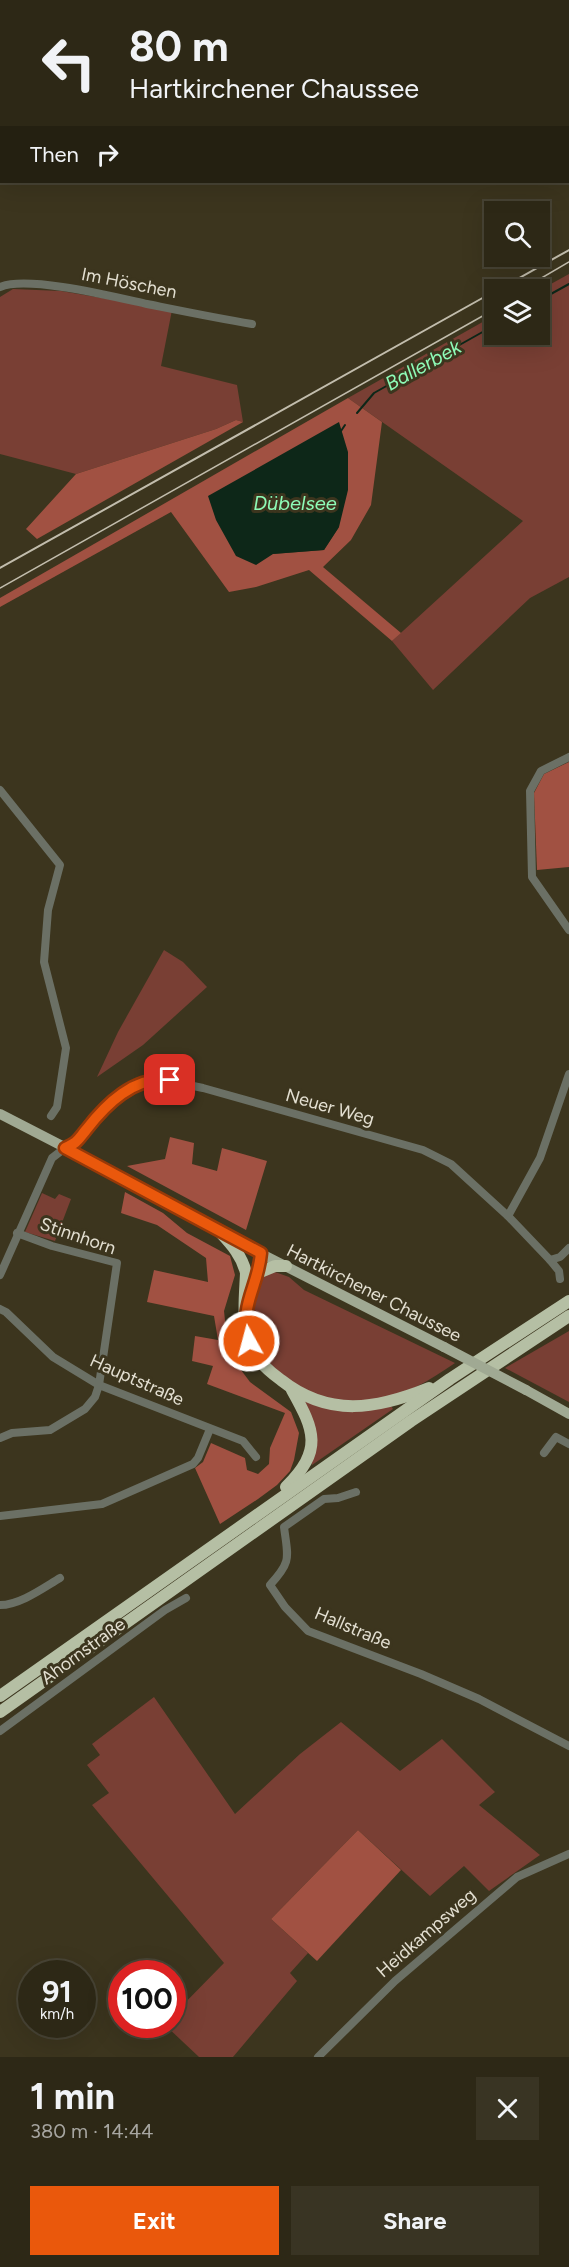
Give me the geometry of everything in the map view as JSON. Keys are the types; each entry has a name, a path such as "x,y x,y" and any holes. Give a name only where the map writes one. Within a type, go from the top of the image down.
{"highway":[{"path":"220,1232 252,1273"},
{"path":"261,1253 249,1266 252,1273 246,1308 246,1330 253,1351 272,1374 292,1390 328,1404 371,1406 397,1401 450,1379"},
{"path":"252,1273 275,1266 286,1266"},
{"path":"0,1696 450,1379 569,1302"},
{"path":"0,1712 401,1428 569,1316"},
{"path":"510,1354 569,1326"},
{"path":"260,1512 296,1477 310,1454 311,1427 307,1414 292,1390"}],"main road":[{"name":"Hartkirchener Chaussee","path":"0,1114 569,1414"}],"street":[{"name":"Im Höschen","path":"0,287 20,283 73,289 252,324"},
{"path":"569,757 541,771 530,791 532,877 569,930"},
{"path":"0,790 60,866 48,910 44,962 66,1048 57,1107 51,1116"},
{"path":"508,1216 540,1158 569,1074"},
{"name":"Neuer Weg","path":"0,1275 52,1158 78,1142 85,1131 120,1094 148,1081 159,1079 170,1080 430,1152 453,1166 508,1216 550,1260 559,1271 560,1279"},
{"name":"Stinnhorn","path":"17,1233 52,1246 117,1263 99,1385"},
{"path":"550,1260 560,1257 569,1248"},
{"name":"Hauptstraße","path":"0,1309 6,1312 53,1357 99,1385 243,1441 256,1457"},
{"path":"0,1438 12,1433 50,1430 85,1409 95,1396 99,1385"},
{"path":"0,1516 102,1504 186,1468 198,1458 210,1429"},
{"path":"544,1453 556,1437 569,1444"},
{"name":"Hallstraße","path":"356,1492 324,1500 284,1527 288,1557 285,1568 270,1585 285,1607 308,1631 479,1699 569,1746"},
{"path":"0,1605 15,1602 33,1594 60,1578"},
{"name":"Ahornstraße","path":"0,1731 165,1610 186,1598"},
{"name":"Heidkampsweg","path":"318,2057 394,1981 518,1877 569,1854"}],"shaded area":[{"path":"569,274 569,577 530,598 433,690 392,641 523,521 348,398 484,321 484,345 550,345 550,284"},
{"path":"13,289 61,291 172,310 161,366 237,385 243,422 236,420 216,429 76,474 0,454 0,297"},
{"path":"348,398 382,422 371,505 351,540 323,567 401,633 392,641 309,570 256,587 229,592 171,512 0,607 0,598","holes":["339,527 324,550 272,554"]},
{"path":"236,420 243,422 37,539 26,529 76,474 216,429"},
{"path":"569,762 569,867 537,870 534,793 544,774"},
{"path":"164,950 183,962 207,987 143,1045 97,1077 118,1032"},
{"path":"170,1137 194,1143 192,1164 217,1171 222,1148 267,1161 246,1230 127,1166 165,1159"},
{"path":"125,1192 163,1213 187,1233 230,1256 235,1275 224,1311 227,1339 235,1362 250,1382 291,1412 299,1433 290,1471 277,1485 220,1524 195,1468 203,1462 211,1443 245,1458 247,1470 258,1474 269,1464 270,1448 285,1413 207,1384 213,1366 192,1361 195,1336 218,1340 214,1316 147,1302 154,1270 208,1282 206,1258 157,1225 121,1213"},
{"path":"42,1193 55,1199 59,1194 71,1199 55,1241 25,1232"},
{"path":"275,1272 289,1277 304,1290 455,1363 416,1387 372,1402 334,1400 307,1391 271,1365 255,1342 251,1330 251,1314 259,1285 263,1278"},
{"path":"569,1331 569,1402 505,1368"},
{"path":"303,1400 391,1406 393,1409 312,1465"},
{"path":"154,1697 235,1814 300,1754 341,1722 400,1771 442,1739 495,1792 479,1805 540,1855 489,1891 464,1866 430,1896 358,1830 271,1919 308,1953 290,1973 297,1981 233,2057 199,2057 179,2038 186,2038 186,2002 224,1963 92,1805 109,1793 87,1765 100,1755 92,1744"},
{"path":"358,1830 401,1870 317,1961 271,1919"}],"water":[{"name":"Dübelsee","path":"339,422 348,452 348,490 339,527 324,550 273,554 256,565 236,556 216,520 208,496"}],"waterway":[{"name":"Ballerbek","path":"550,294 569,284"},
{"name":"Ballerbek","path":"357,413 374,393 484,331"},
{"name":"Ballerbek","path":"341,431 345,425"}],"tram line":[{"path":"540,279 569,262"},
{"path":"0,588 484,315"}],"railway":[{"path":"518,279 569,250"},
{"path":"0,568 484,297"}],"route":[{"path":"170,1080 148,1081 120,1094 85,1131 78,1142 65,1148 138,1185 261,1253 258,1273 246,1308 246,1330 249,1341"}]}
